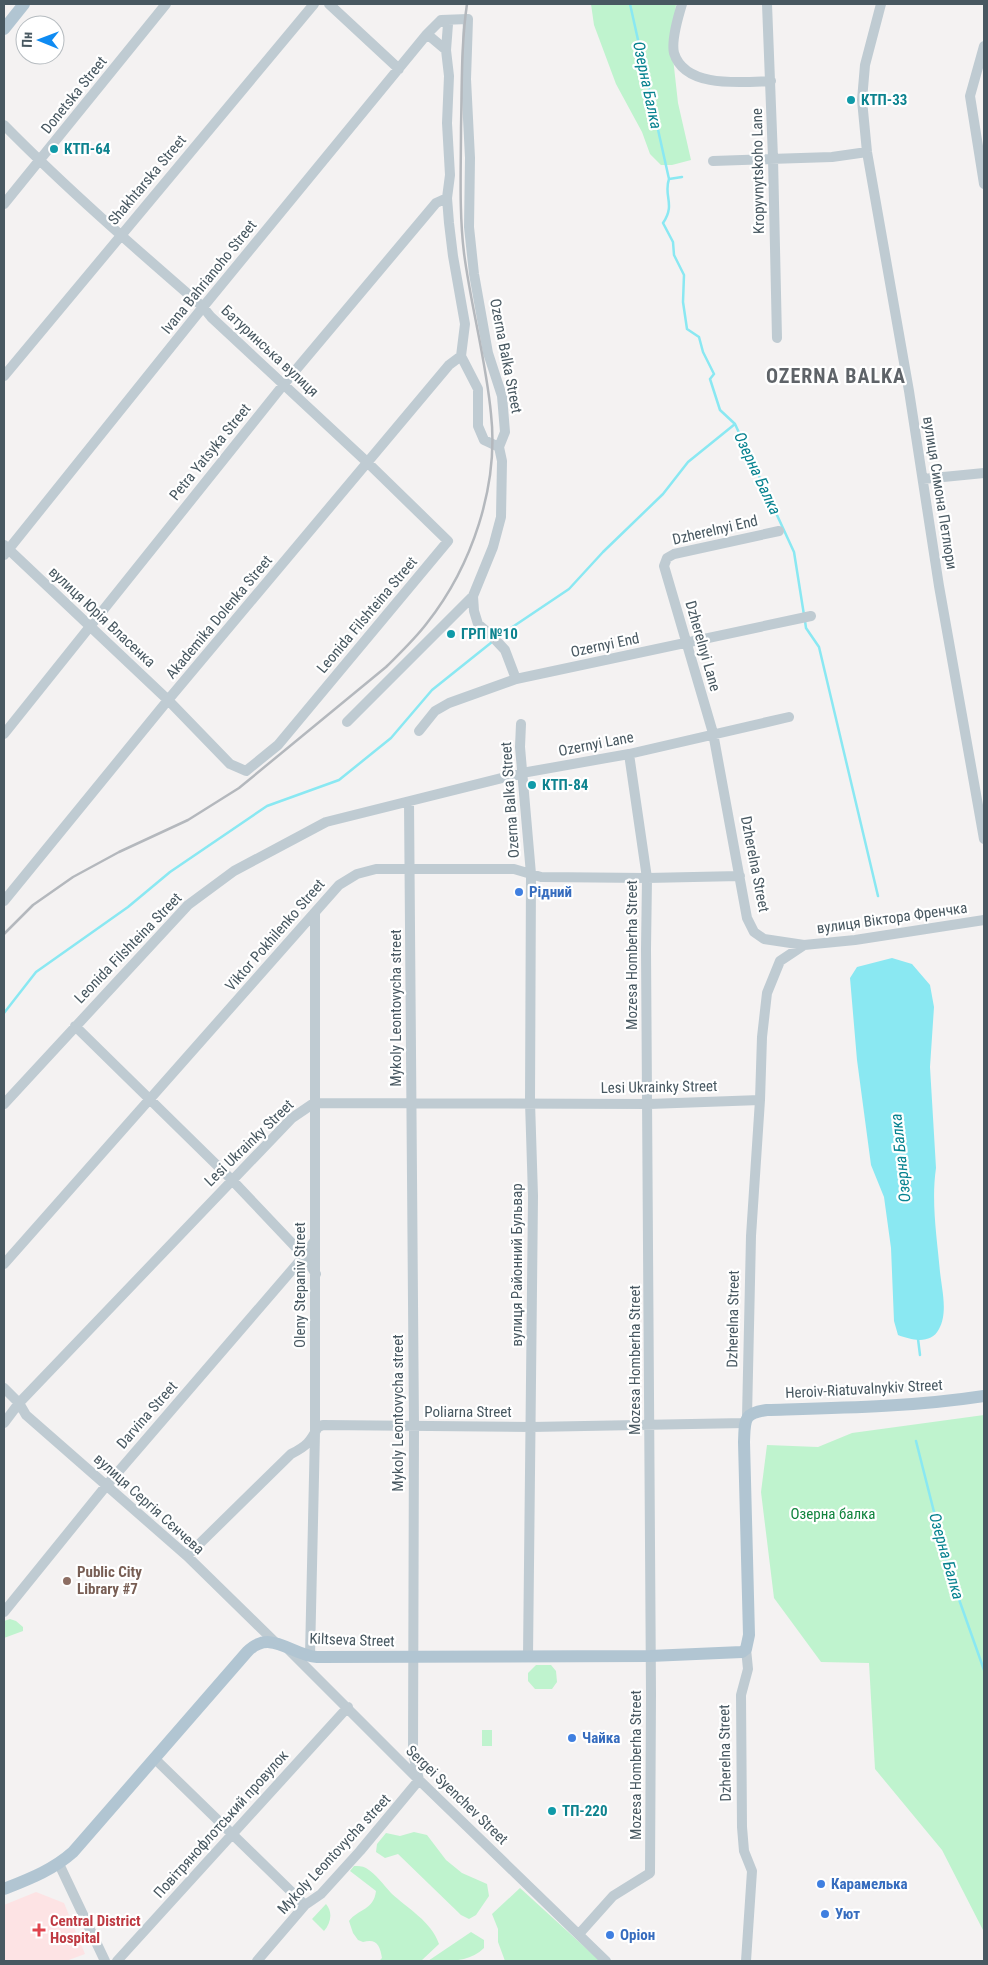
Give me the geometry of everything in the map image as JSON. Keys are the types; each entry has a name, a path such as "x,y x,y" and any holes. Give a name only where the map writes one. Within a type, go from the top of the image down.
{"main road":[{"path":"4,29 24,4"},
{"name":"Heroiv-Riatuvalnykiv Street","path":"746,1420 754,1411 893,1406 984,1396"},
{"name":"Dzherelna Street","path":"746,1420 749,1635 746,1649"},
{"path":"4,1889 35,1877 59,1864 73,1852 252,1648 262,1642 275,1642"},
{"name":"Kiltseva Street","path":"275,1642 288,1649 310,1656 414,1658 736,1654 746,1649"}],"street":[{"name":"Donetska Street","path":"4,204 166,4"},
{"name":"Shakhtarska Street","path":"4,376 314,4"},
{"path":"328,4 399,69"},
{"path":"682,4 676,26 674,52 681,65 695,76 724,83 771,81"},
{"name":"Kropyvnytskoho Lane","path":"767,4 771,81 777,338"},
{"name":"вулиця Симона Петлюри","path":"881,4 865,65 862,100 867,152 923,479 939,586 984,838"},
{"name":"Ozerna Balka Street","path":"440,20 468,19 466,78 470,158 469,226 474,274 488,353 502,396 505,432 499,447 502,461 501,517 493,547 473,596"},
{"path":"440,20 448,24 446,50 449,76 447,123 450,175 447,198 453,256 465,324 461,356 478,389 478,426 484,440 499,447"},
{"name":"Ivana Bahrianoho Street","path":"5,550 440,20"},
{"path":"427,34 446,50"},
{"path":"984,46 970,96 984,184"},
{"name":"Батуринська вулиця","path":"4,125 120,235 203,307 211,317 368,463 448,541"},
{"path":"713,161 832,157 867,152"},
{"name":"Petra Yatsyka Street","path":"4,734 284,384 436,203 447,198"},
{"name":"Akademika Dolenka Street","path":"4,901 168,700 450,365 461,356"},
{"path":"923,479 984,473"},
{"name":"Dzherelnyi End","path":"664,566 667,558 674,554 779,531"},
{"name":"Leonida Filshteina Street","path":"246,771 278,745 448,541"},
{"name":"вулиця Юрія Власенка","path":"5,550 90,625 168,700 230,764 246,771"},
{"name":"Dzherelnyi Lane","path":"664,566 714,734"},
{"path":"473,596 478,624 492,635 505,650 516,679"},
{"path":"347,722 473,596"},
{"name":"Ozernyi End","path":"419,731 435,711 449,703 516,679 687,644 810,616"},
{"name":"Ozernyi Lane","path":"409,802 522,773 630,754 789,717"},
{"name":"Ozerna Balka Street","path":"521,724 520,747 531,874"},
{"name":"Dzherelna Street","path":"714,734 747,918 754,932 764,939 804,945"},
{"name":"Mozesa Homberha Street","path":"579,1934 613,1896 650,1873 647,878 630,754"},
{"name":"Leonida Filshteina Street","path":"4,1104 188,905 234,871 326,822 409,802"},
{"name":"Mykoly Leontovycha street","path":"257,1961 305,1905 321,1894 360,1851 419,1780 413,1753 414,1427 409,802"},
{"name":"Viktor Pokhilenko Street","path":"4,1264 339,885 357,874 376,869 514,869 541,877 647,878 740,876"},
{"name":"вулиця Районний Бульвар","path":"528,1657 533,1196 530,1102 531,874"},
{"name":"Oleny Stepaniv Street","path":"310,1656 315,1432 315,914"},
{"name":"вулиця Віктора Френчка","path":"804,945 855,940 984,920"},
{"name":"Dzherelna Street","path":"746,1420 751,1236 762,1037 767,993 780,961 804,945"},
{"path":"75,1026 232,1180 304,1256 316,1274"},
{"name":"Lesi Ukrainky Street","path":"4,1423 19,1402 292,1118 314,1103 530,1102 649,1104 760,1100"},
{"name":"Darvina Street","path":"4,1612 106,1486 304,1256 315,1239"},
{"name":"вулиця Сергія Сєнчева","path":"4,1388 19,1402 26,1415 187,1556 275,1642"},
{"name":"Poliarna Street","path":"315,1432 318,1427 324,1425 531,1427 650,1425 746,1420"},
{"path":"187,1556 292,1454 311,1442 315,1432"},
{"name":"Sergei Syenchev Street","path":"288,1649 419,1780 606,1961"},
{"name":"Dzherelna Street","path":"746,1649 748,1669 741,1695 742,1827 744,1851 752,1870 746,1961"},
{"name":"Повітрянофлотський провулок","path":"117,1961 348,1707"},
{"path":"154,1758 305,1905"},
{"path":"59,1864 105,1961"}],"shaded area":[{"name":"Central District Hospital","path":"36,1892 64,1903 85,1954 66,1961 4,1961 4,1905"}],"green space":[{"path":"591,4 676,4 672,49 678,103 691,160 672,165 661,165 650,154 642,132 616,84 594,25"},
{"name":"Озерна балка","path":"984,1415 984,1932 942,1850 875,1769 869,1663 821,1662 774,1598 761,1492 767,1445 818,1447 852,1433"},
{"path":"10,1619 23,1627 23,1631 4,1638 4,1621"},
{"path":"536,1665 551,1665 556,1671 557,1682 552,1689 535,1689 528,1681 528,1673"},
{"path":"482,1730 492,1730 492,1746 482,1746"},
{"path":"414,1832 427,1835 446,1860 462,1873 487,1884 489,1896 476,1915 469,1919 461,1915 398,1854 385,1858 376,1852 377,1844 386,1833 400,1836"},
{"path":"354,1866 364,1867 373,1873 391,1893 431,1929 439,1944 421,1961 379,1961 382,1958 377,1944 372,1941 363,1942 358,1940 353,1933 349,1921 369,1906 375,1897 376,1891 350,1871"},
{"path":"520,1888 600,1961 505,1961 498,1942 498,1929 492,1914"},
{"path":"326,1904 330,1910 330,1918 324,1931 312,1919"},
{"path":"471,1932 484,1940 484,1948 478,1953 465,1959 428,1961"}],"water":[{"path":"892,958 912,964 930,985 934,1007 930,1067 936,1168 934,1207 944,1309 939,1329 931,1337 920,1340 898,1335 894,1321 891,1248 884,1197 871,1165 857,1060 850,978 857,967"}],"waterway":[{"name":"Озерна Балка","path":"630,4 669,179 667,190 669,210 663,223 673,242 674,255 684,275 683,302 687,329 699,337 703,352 714,374 710,379 720,410 735,424 794,552 804,615"},
{"path":"669,179 682,177"},
{"path":"505,632 569,589 603,552 663,494 688,462 735,424"},
{"name":"Озерна Балка","path":"805,621 806,628 819,647 878,896"},
{"path":"4,1013 36,972 128,907 170,872 267,806 339,780 391,738 432,690 492,642"},
{"name":"Озерна Балка","path":"918,1339 920,1355"},
{"name":"Озерна Балка","path":"916,1441 949,1571 984,1670"}],"railway":[{"path":"4,934 33,905 73,877 119,852 188,820 239,788 386,667 422,629 443,601 457,576 479,524 491,469 492,441 489,394 467,273 461,222 462,66 467,4"}],"place":[{"name":"КТП-33","path":"851,100"},
{"name":"КТП-64","path":"54,149"},
{"name":"ГРП №10","path":"451,634"},
{"name":"КТП-84","path":"532,785"},
{"name":"Рідний","path":"519,892"},
{"name":"Public City Library #7","path":"67,1581"},
{"name":"Чайка","path":"572,1738"},
{"name":"ТП-220","path":"552,1811"},
{"name":"Карамелька","path":"821,1884"},
{"name":"Уют","path":"825,1914"},
{"name":"Central District Hospital","path":"39,1930"},
{"name":"Оріон","path":"610,1935"}],"district":[{"name":"OZERNA BALKA","path":"836,376"}]}
